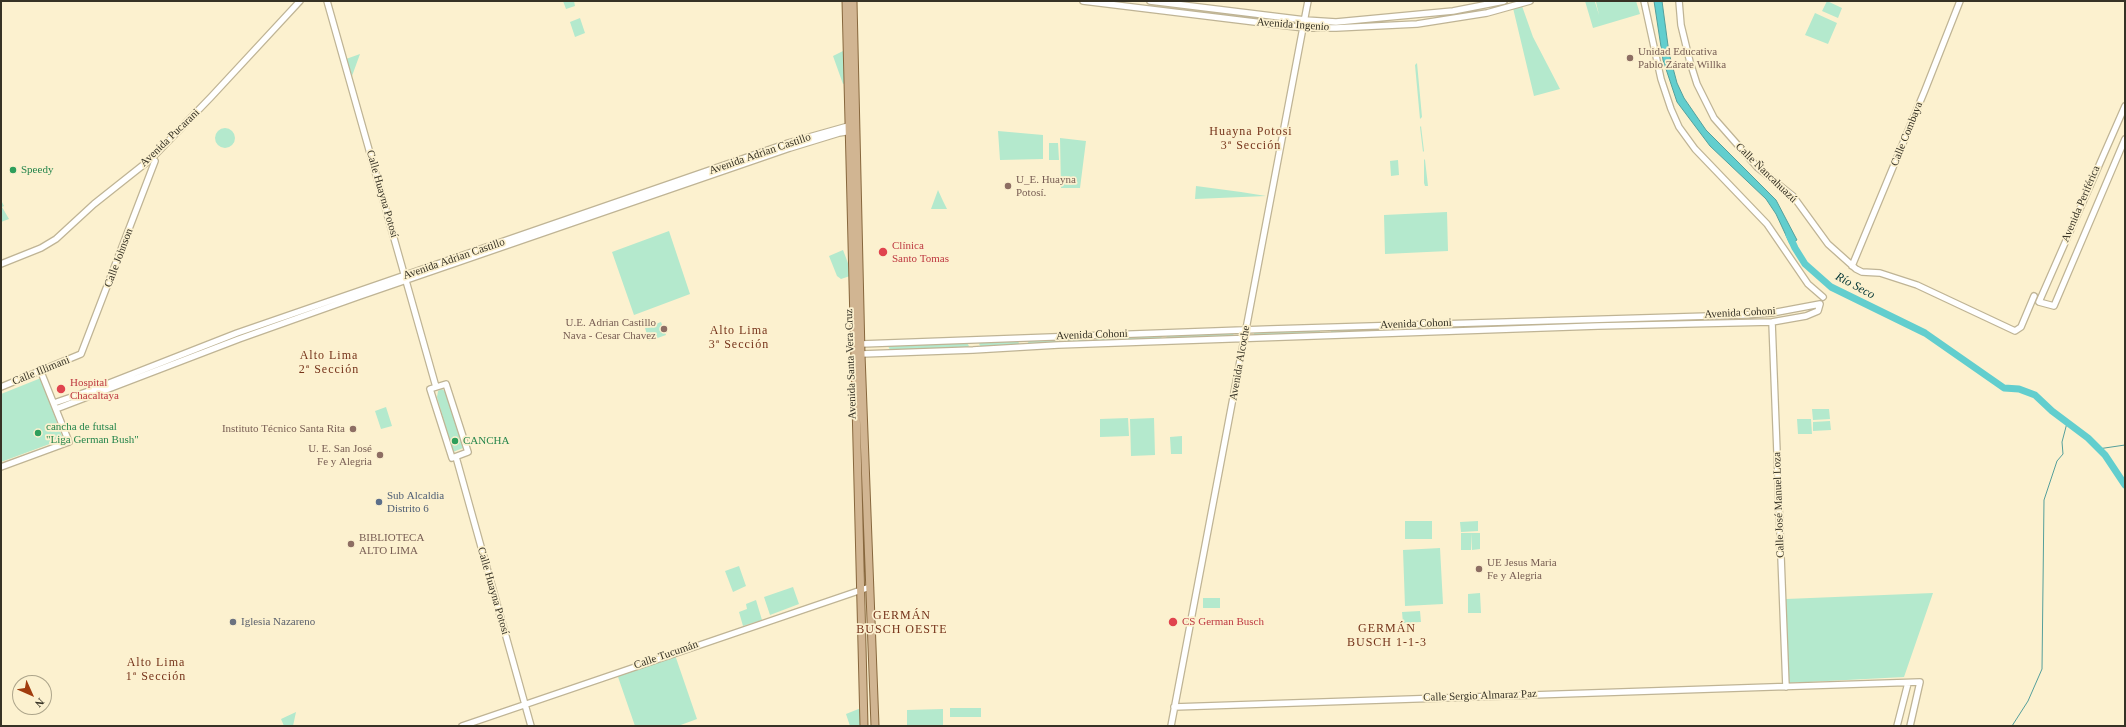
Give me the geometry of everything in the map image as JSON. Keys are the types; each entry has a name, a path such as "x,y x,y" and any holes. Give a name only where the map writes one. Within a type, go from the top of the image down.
{"main road":[{"name":"Avenida Santa Vera Cruz","path":"846,1 853,128 875,726"},
{"name":"Avenida Santa Vera Cruz","path":"853,1 853,128 864,726"}],"street":[{"name":"Avenida Pucarani","path":"1,264 41,248 56,239 94,204 153,160 300,1"},
{"name":"Calle Huayna Potosí","path":"327,1 406,278 433,388 531,726"},
{"name":"Avenida Ingenio","path":"1083,1 1117,3 1304,28 1409,25 1487,13 1528,2"},
{"name":"Avenida Ingenio","path":"1150,1 1305,20 1336,22 1453,11 1504,1"},
{"name":"Avenida Alcoche","path":"1171,726 1308,1"},
{"path":"1644,1 1661,79 1679,127 1700,155 1768,224 1808,284 1822,297"},
{"name":"Calle Ñancahuazú","path":"1679,1 1681,26 1690,62 1697,84 1714,118 1758,168 1792,196 1828,244 1852,266"},
{"name":"Calle Combaya","path":"1852,266 1926,90 1960,1"},
{"name":"Avenida Periférica","path":"2125,106 2040,302 2054,306 2125,138"},
{"name":"Avenida Adrian Castillo","path":"55,406 237,333 406,278 788,143 853,128"},
{"name":"Calle Johnson","path":"82,354 153,160"},
{"path":"1852,266 1859,272 1880,273 1917,285 2015,330 2021,327 2034,296"},
{"name":"Avenida Cohoni","path":"861,344 1246,329 1743,315 1772,313 1820,304 1818,311 1806,316 1772,322 1598,326 1058,345 861,354"},
{"name":"Calle José Manuel Loza","path":"1772,322 1786,687"},
{"name":"Calle Illimani","path":"1,388 82,354"},
{"path":"1,467 69,442 41,372"},
{"path":"433,388 446,384 468,452 454,457"},
{"name":"Calle Tucumán","path":"462,726 870,586"},
{"name":"Calle Sergio Almaraz Paz","path":"1174,707 1920,682 1910,726"},
{"path":"1897,726 1908,683"}],"green space":[{"path":"563,1 574,1 575,6 566,9"},
{"path":"1585,1 1596,1 1595,2 1599,15 1596,2 1636,1 1640,14 1593,28"},
{"path":"1827,1 1842,8 1838,18 1822,11"},
{"path":"1522,6 1533,37 1560,89 1534,96 1513,8"},
{"path":"1815,13 1837,23 1828,44 1805,35"},
{"path":"580,18 585,33 575,37 570,22"},
{"path":"843,51 845,52 845,83 843,84 833,56"},
{"path":"360,54 352,76 346,59"},
{"path":"1417,63 1422,117 1420,119 1415,65"},
{"path":"1421,126 1424,151 1423,152 1420,127"},
{"path":"225,128 232,131 235,138 232,145 225,148 218,145 215,138 218,131"},
{"path":"998,131 1043,135 1043,159 1000,160"},
{"path":"1060,138 1086,141 1080,188 1061,188"},
{"path":"1049,143 1058,143 1059,160 1049,160"},
{"path":"1424,159 1428,186 1425,186 1424,183"},
{"path":"1398,160 1399,175 1391,176 1390,161"},
{"path":"1196,186 1241,192 1266,196 1195,199"},
{"path":"938,190 943,201 947,209 931,209"},
{"path":"1,200 4,206 2,207 9,219 1,222"},
{"path":"1447,212 1448,251 1385,254 1384,215"},
{"path":"669,231 690,294 634,315 612,252"},
{"path":"843,250 851,271 850,276 841,279 837,276 829,256"},
{"path":"1630,320 1630,324 1498,328 1498,324"},
{"path":"661,322 666,335 649,341 645,328"},
{"path":"1491,325 1491,328 1331,334 1331,330"},
{"path":"1320,330 1320,334 1254,336 1254,333"},
{"path":"1233,333 1234,337 1166,338 1168,335"},
{"path":"1161,336 1162,339 1096,340 1098,337"},
{"path":"1086,337 1086,342 1028,343 1029,339"},
{"path":"1018,340 1019,344 1016,345 981,347 979,344 981,342"},
{"path":"967,343 969,346 967,348 890,350 888,346"},
{"path":"41,378 63,439 1,462 1,394"},
{"path":"442,389 448,394 463,448 453,452 437,397 438,391"},
{"path":"386,407 392,426 381,429 375,411"},
{"path":"1812,409 1829,409 1830,419 1813,420"},
{"path":"1128,418 1129,436 1100,437 1100,419"},
{"path":"1154,418 1155,455 1131,456 1130,419"},
{"path":"1797,419 1811,419 1812,434 1798,434"},
{"path":"1830,421 1831,430 1813,431 1813,422"},
{"path":"1182,436 1182,454 1171,454 1170,437"},
{"path":"1405,521 1432,521 1432,539 1405,539"},
{"path":"1478,521 1478,531 1461,532 1460,522"},
{"path":"1461,533 1471,533 1471,550 1461,550"},
{"path":"1471,533 1480,533 1480,549 1472,550"},
{"path":"1440,548 1443,604 1405,606 1403,550"},
{"path":"739,566 746,586 733,592 725,571"},
{"path":"793,587 799,604 770,615 764,597"},
{"path":"1480,593 1481,613 1468,613 1468,594"},
{"path":"1933,593 1904,677 1789,683 1786,599"},
{"path":"1203,598 1220,598 1220,608 1203,608"},
{"path":"756,600 762,620 743,626 739,612 747,609 746,604"},
{"path":"1420,611 1421,622 1403,623 1402,612"},
{"path":"675,655 697,719 678,726 635,726 617,674"},
{"path":"861,708 862,726 850,726 846,714"},
{"path":"950,708 981,708 981,717 950,717"},
{"path":"943,709 943,726 907,726 907,710"},
{"path":"296,712 293,726 284,726 281,719"}],"water":[{"path":"1654,1 1662,1 1669,53 1677,83 1684,98 1706,130 1776,200 1797,240 1790,244 1776,214 1766,199 1710,146 1677,102 1663,60"}],"waterway":[{"name":"Río Seco","path":"1789,235 1805,264 1831,287 1925,333 2004,388 2019,389 2035,395 2052,411 2088,438 2105,455 2125,485"},
{"path":"2012,726 2028,701 2042,669 2044,500 2057,461 2063,454 2062,442 2067,423"},
{"path":"2098,449 2125,445"}],"place":[{"name":"Unidad Educativa Pablo Zárate Willka","path":"1630,58"},
{"name":"Speedy","path":"13,170"},
{"name":"U_E. Huayna Potosí.","path":"1008,186"},
{"name":"Clínica Santo Tomas","path":"883,252"},
{"name":"U.E. Adrian Castillo Nava - Cesar Chavez","path":"664,329"},
{"name":"Hospital Chacaltaya","path":"61,389"},
{"name":"Instituto Técnico Santa Rita","path":"353,429"},
{"name":"cancha de futsal \"Liga German Bush\"","path":"38,433"},
{"name":"CANCHA","path":"455,441"},
{"name":"U. E. San José Fe y Alegria","path":"380,455"},
{"name":"Sub Alcaldia Distrito 6","path":"379,502"},
{"name":"BIBLIOTECA ALTO LIMA","path":"351,544"},
{"name":"UE Jesus Maria Fe y Alegria","path":"1479,569"},
{"name":"Iglesia Nazareno","path":"233,622"},
{"name":"CS German Busch","path":"1173,622"}],"district":[{"name":"Huayna Potosi 3ª Sección","path":"1251,139"},
{"name":"Alto Lima 3ª Sección","path":"739,338"},
{"name":"Alto Lima 2ª Sección","path":"329,363"},
{"name":"GERMÁN BUSCH OESTE","path":"902,623"},
{"name":"GERMÁN BUSCH 1-1-3","path":"1387,636"},
{"name":"Alto Lima 1ª Sección","path":"156,670"}]}
